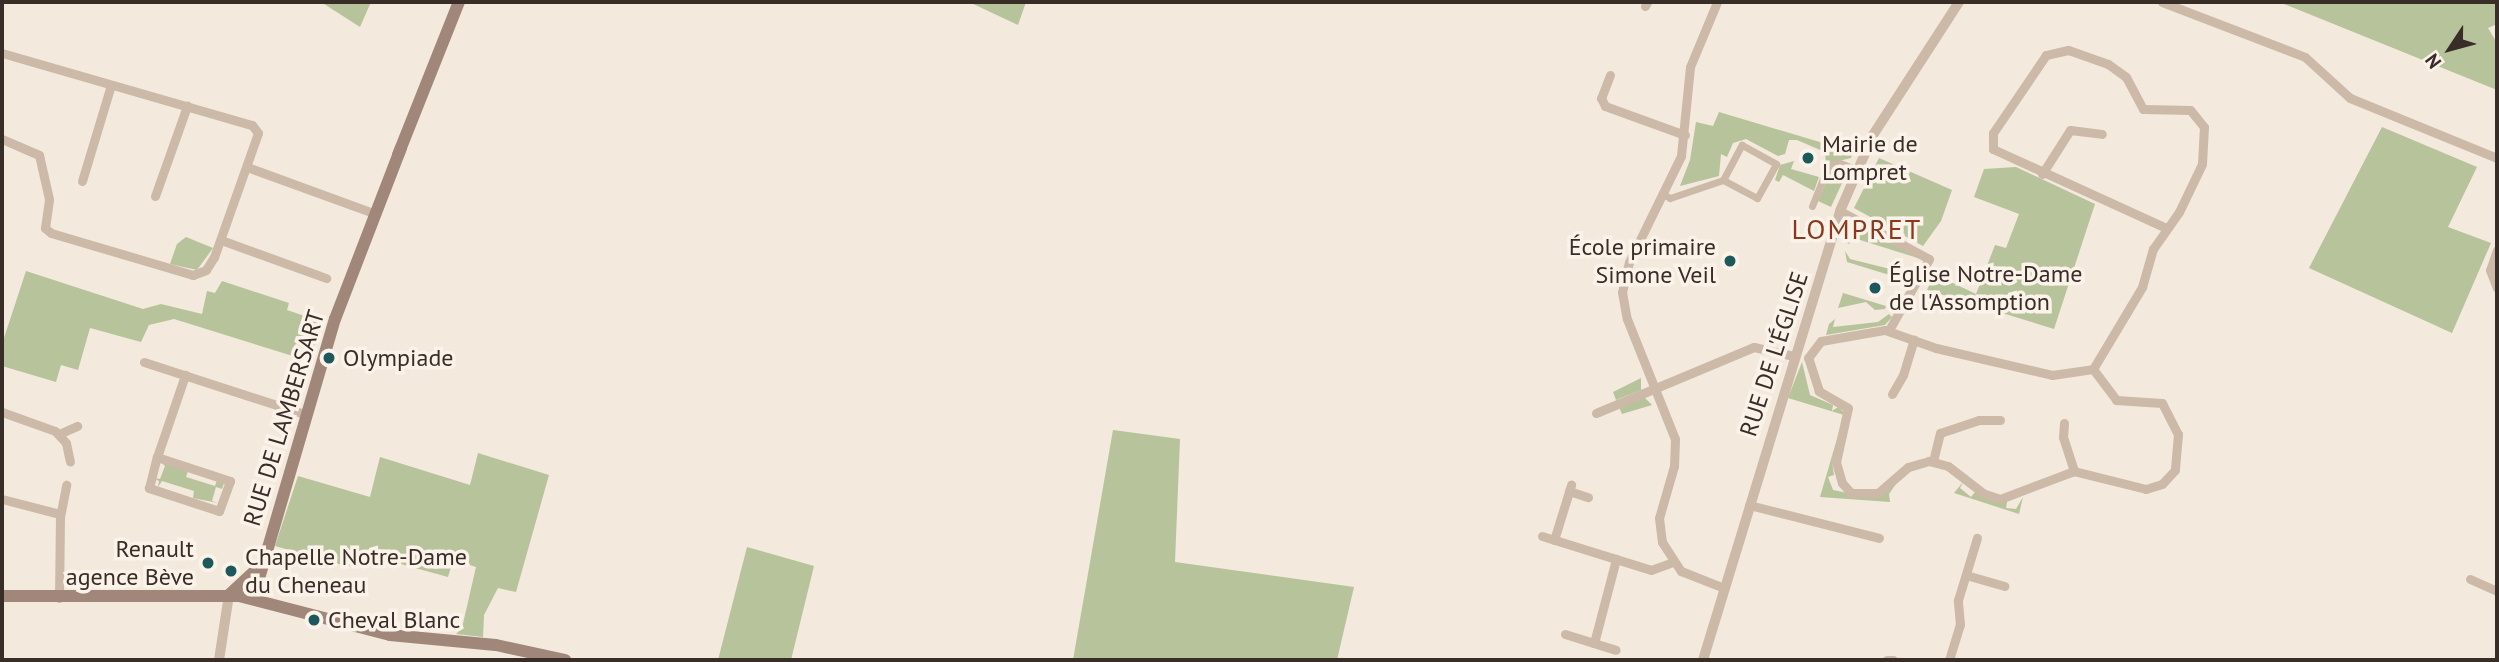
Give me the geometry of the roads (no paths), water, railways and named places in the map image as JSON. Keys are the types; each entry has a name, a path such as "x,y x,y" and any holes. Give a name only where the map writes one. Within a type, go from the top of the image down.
{"main road":[{"name":"RUE DE LAMBERSART","path":"253,599 307,415 372,212 401,148 459,2"},
{"name":"RUE DE LAMBERSART","path":"229,595 262,564"},
{"path":"2,596 59,598 229,595 390,635 496,645 565,660"}],"street":[{"path":"1717,2 1692,61 1681,156 1622,286 1626,315 1675,439 1674,466 1658,528 1673,562 1696,579 1724,588"},
{"name":"RUE DE L'ÉGLISE","path":"1703,660 1794,354 1840,211 1857,170 1886,114 1959,2"},
{"path":"2162,2 2305,57 2350,98 2497,158"},
{"path":"2093,369 2142,287 2151,255 2202,164 2203,123 2190,110 2143,108 2130,81 2109,64 2068,50 2046,55 1993,133 1991,143 1998,155 2024,161 2042,174 2166,228"},
{"path":"2,53 187,106 257,130 247,167 209,266 188,275 51,233 45,228 49,199 38,155 2,139"},
{"path":"1610,75 1601,98 1605,106 1637,122 1653,121 1685,135"},
{"path":"82,181 111,85"},
{"path":"155,196 187,106"},
{"path":"2042,174 2070,130 2102,134"},
{"path":"1664,194 1670,198 1723,180 1742,145 1776,163 1757,198 1723,180"},
{"path":"1812,206 1828,166 1840,163 1857,170"},
{"path":"247,167 372,212"},
{"path":"1840,211 1925,254 1928,266 1889,330"},
{"path":"221,240 326,278"},
{"path":"2497,250 2490,270 2497,288"},
{"path":"1808,358 1821,341 1889,330 1914,340 2052,375 2093,369"},
{"path":"1892,394 1903,375 1914,340"},
{"path":"1596,413 1754,347 1808,358"},
{"path":"1808,358 1819,391 1842,401 1849,412 1836,462 1848,491 1878,493 1908,467 1933,461 1948,466 1987,496 2000,499 2074,471 2150,489 2170,478 2177,461 2178,435 2165,405 2116,400 2093,369"},
{"path":"144,362 307,415"},
{"path":"157,457 230,481 219,511 149,488 157,457 185,375"},
{"path":"2,412 59,434 77,426"},
{"path":"1933,461 1940,433 1979,420 2000,420"},
{"path":"2064,422 2074,471"},
{"path":"59,434 70,462"},
{"path":"59,598 60,514 66,485"},
{"path":"1554,540 1570,488 1588,497"},
{"path":"2,499 60,514"},
{"path":"1749,505 1879,538"},
{"path":"1542,536 1654,570 1673,562"},
{"path":"1949,660 1959,625 1958,600 1977,538"},
{"path":"1594,643 1616,559"},
{"path":"1966,575 2004,586"},
{"path":"2470,579 2497,591"},
{"path":"219,660 229,595"},
{"path":"1565,634 1616,650"},
{"path":"1887,660 1893,660"}],"place":[{"name":"Mairie de Lompret","path":"1808,158"},
{"name":"École primaire Simone Veil","path":"1730,261"},
{"name":"Église Notre-Dame de l'Assomption","path":"1875,288"},
{"name":"Olympiade","path":"329,358"},
{"name":"Renault agence Bève","path":"208,563"},
{"name":"Chapelle Notre-Dame du Cheneau","path":"231,571"},
{"name":"Cheval Blanc","path":"314,620"}],"district":[{"name":"LOMPRET","path":"1857,229"}]}
